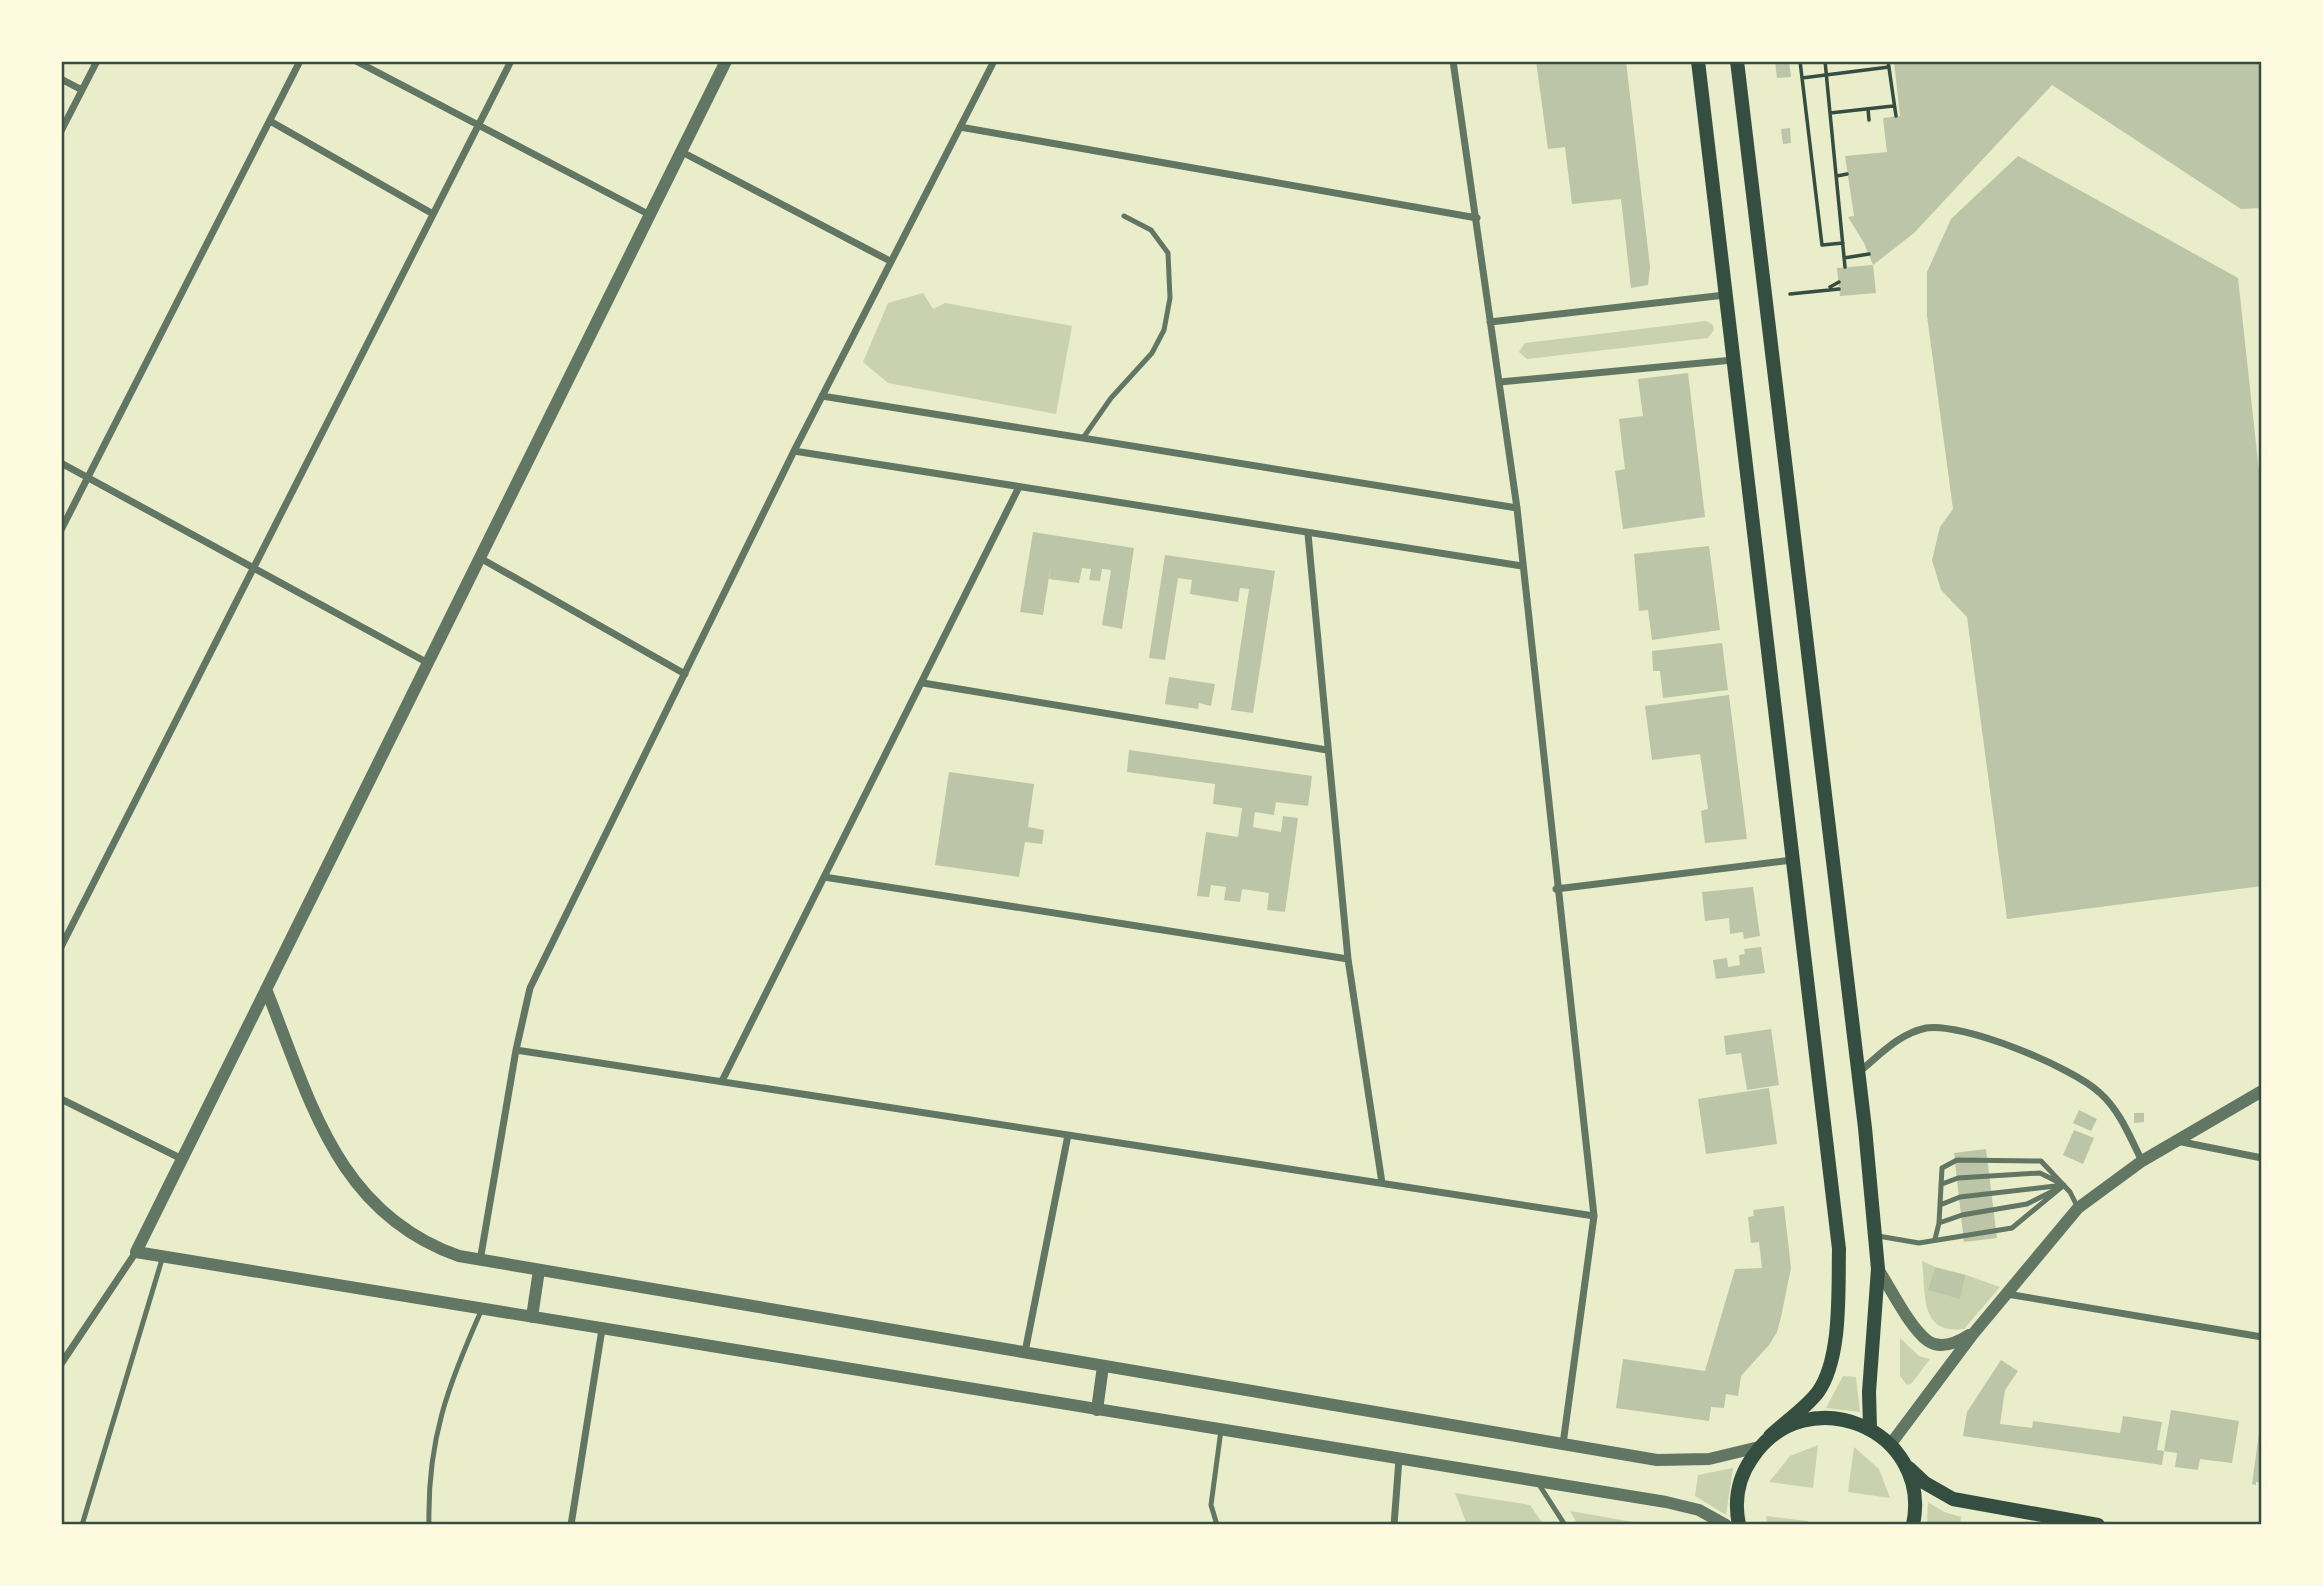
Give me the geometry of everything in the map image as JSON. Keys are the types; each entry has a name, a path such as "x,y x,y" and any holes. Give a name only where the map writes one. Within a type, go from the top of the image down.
{"main road":[{"path":"1698,61 1839,1249 1837,1310 1826,1377 1817,1393 1759,1447 1744,1469 1737,1491 1739,1525"},
{"path":"1737,61 1858,1072 1875,1235 1878,1269 1869,1392 1870,1428"},
{"path":"1770,1436 1793,1423 1819,1417 1845,1419 1870,1428 1890,1445 1905,1465 1925,1483 1953,1499 2098,1525"},
{"path":"1905,1465 1915,1502 1913,1525"}],"street":[{"path":"61,131 97,61"},
{"path":"61,530 300,61"},
{"path":"356,61 650,215"},
{"path":"61,947 511,61"},
{"path":"61,1364 136,1252 726,61"},
{"path":"480,1261 516,1050 530,988 794,451 994,61"},
{"path":"1453,61 1517,508 1556,889 1594,1216 1563,1444"},
{"path":"61,79 82,90"},
{"path":"270,121 433,214"},
{"path":"960,127 1477,218"},
{"path":"682,152 890,261"},
{"path":"1490,322 1726,295"},
{"path":"1500,382 1733,360"},
{"path":"822,396 1517,508"},
{"path":"794,451 1521,566"},
{"path":"61,463 428,663"},
{"path":"722,1082 923,683 1018,487"},
{"path":"1308,534 1348,959 1382,1183"},
{"path":"480,558 685,674"},
{"path":"923,683 1327,750"},
{"path":"1556,889 1792,860"},
{"path":"824,877 1348,959"},
{"path":"266,989 314,1110 355,1184 384,1215 419,1240 480,1261 1563,1444 1683,1461 1722,1457 1759,1447"},
{"path":"1858,1072 1900,1038 1926,1028 1953,1028 2058,1065 2089,1083 2112,1105 2143,1161"},
{"path":"516,1050 1594,1216"},
{"path":"1890,1445 1973,1334 2078,1208 2143,1161 2262,1091"},
{"path":"61,1099 182,1159"},
{"path":"1025,1352 1068,1135"},
{"path":"2175,1141 2262,1158"},
{"path":"136,1252 1683,1505 1726,1525"},
{"path":"1878,1269 1913,1323 1929,1342 1956,1343 1973,1334"},
{"path":"532,1317 539,1270"},
{"path":"2007,1294 2262,1337"},
{"path":"571,1525 601,1329"},
{"path":"1097,1410 1103,1366"},
{"path":"1394,1525 1399,1459"}],"lane":[{"path":"1083,438 1111,398 1152,353 1164,330 1170,298 1168,253 1151,230 1124,216"},
{"path":"1935,1239 1939,1223 1942,1168 1948,1163 1980,1159 2041,1161 2064,1185 2078,1208"},
{"path":"1941,1186 1946,1181 1958,1178 2040,1173 2064,1185"},
{"path":"1875,1235 1919,1243 2012,1228 2064,1185"},
{"path":"1940,1205 1960,1197 2064,1185"},
{"path":"1939,1223 1962,1215 2027,1204 2064,1185"},
{"path":"82,1525 163,1256"},
{"path":"429,1525 428,1489 440,1411 482,1309"},
{"path":"1217,1525 1211,1505 1221,1430"},
{"path":"1536,1481 1565,1525"}],"path":[{"path":"1800,61 1822,245 1843,243"},
{"path":"1825,61 1845,267"},
{"path":"1802,78 1888,64 1896,116"},
{"path":"1890,77 1896,76"},
{"path":"1830,113 1893,106"},
{"path":"1868,109 1869,120"},
{"path":"1836,176 1847,174"},
{"path":"1844,258 1869,254"},
{"path":"1828,288 1839,282"},
{"path":"1790,294 1828,288 1839,289"}],"green space":[{"path":"923,293 933,309 945,303 1072,326 1056,414 888,383 863,362 888,303"},
{"path":"1706,321 1713,325 1714,330 1708,338 1527,359 1519,352 1525,343"},
{"path":"1922,1261 1935,1267 1929,1289 1960,1298 1966,1275 2000,1287 1964,1329 1939,1326 1932,1319 1925,1299"},
{"path":"1900,1338 1919,1356 1930,1359 1912,1383 1907,1385 1900,1376"},
{"path":"1843,1376 1856,1377 1860,1412 1826,1408"},
{"path":"1818,1445 1813,1488 1769,1482 1790,1456"},
{"path":"1854,1447 1879,1469 1890,1498 1848,1492"},
{"path":"1733,1468 1726,1515 1695,1496 1698,1475"},
{"path":"1455,1493 1530,1505 1544,1525 1467,1525"},
{"path":"1928,1502 1944,1512 1961,1517 1960,1525 1944,1525 1941,1522 1927,1525"},
{"path":"1570,1511 1650,1525 1578,1525"},
{"path":"1766,1516 1808,1521 1808,1525 1767,1525"}],"building":[{"path":"1536,61 1626,61 1650,267 1648,285 1631,288 1621,199 1572,204 1565,147 1548,149"},
{"path":"1775,61 1789,61 1791,77 1777,78"},
{"path":"1894,61 2262,61 2262,208 2241,209 2052,85 1914,233 1873,265 1864,243 1848,217 1854,216 1845,156 1887,152 1883,118 1900,116"},
{"path":"1790,128 1791,143 1783,144 1781,129"},
{"path":"2018,156 2238,278 2262,499 2262,886 2007,919 1967,617 1941,590 1932,560 1940,527 1953,509 1927,316 1927,272 1951,219"},
{"path":"1873,265 1876,293 1840,296 1837,268"},
{"path":"1688,373 1705,517 1623,529 1615,471 1625,469 1619,419 1643,416 1638,379"},
{"path":"1033,532 1134,548 1122,629 1102,625 1111,570 1102,569 1100,581 1089,580 1091,569 1082,568 1079,583 1049,579 1051,564 1043,615 1020,612"},
{"path":"1709,546 1720,630 1652,640 1648,610 1639,611 1634,554"},
{"path":"1165,555 1275,571 1253,713 1231,710 1249,589 1240,588 1238,602 1190,594 1192,580 1178,578 1165,660 1149,658"},
{"path":"1722,643 1728,690 1663,698 1660,671 1653,671 1652,651"},
{"path":"1169,677 1215,684 1211,706 1199,703 1198,709 1165,704"},
{"path":"1729,695 1747,839 1705,843 1701,811 1708,809 1700,754 1652,760 1645,706"},
{"path":"1129,750 1312,776 1308,806 1276,802 1274,815 1255,812 1253,827 1281,832 1283,816 1298,818 1285,912 1267,910 1269,893 1242,889 1240,902 1224,900 1226,887 1211,885 1209,897 1197,896 1206,832 1238,837 1242,808 1213,804 1215,784 1127,772"},
{"path":"949,772 1034,784 1028,827 1044,830 1042,844 1025,842 1019,877 935,865"},
{"path":"1753,887 1760,936 1744,939 1743,932 1730,934 1729,918 1705,921 1702,892"},
{"path":"1761,947 1765,973 1716,979 1713,960 1727,958 1728,967 1740,965 1739,955 1745,954 1744,949"},
{"path":"1771,1029 1779,1085 1747,1090 1741,1053 1726,1055 1724,1036"},
{"path":"1769,1088 1777,1144 1706,1154 1698,1099"},
{"path":"2079,1110 2097,1119 2091,1131 2073,1123"},
{"path":"2134,1113 2144,1113 2144,1122 2134,1123"},
{"path":"2074,1130 2094,1138 2083,1164 2063,1155"},
{"path":"1986,1149 1997,1238 1964,1242 1954,1153"},
{"path":"1784,1206 1791,1268 1781,1317 1777,1332 1769,1345 1741,1376 1738,1396 1726,1394 1724,1408 1711,1407 1709,1421 1616,1408 1623,1359 1705,1371 1735,1269 1762,1268 1759,1242 1751,1243 1748,1217 1754,1216 1753,1210"},
{"path":"1935,1267 1966,1275 1960,1299 1928,1290"},
{"path":"2001,1360 2018,1371 2005,1390 2000,1424 2032,1428 2033,1421 2120,1433 2123,1416 2162,1422 2157,1450 2164,1451 2162,1465 1963,1436 1967,1412"},
{"path":"2171,1410 2239,1421 2232,1463 2200,1459 2198,1470 2175,1467 2177,1453 2164,1451"},
{"path":"2260,1426 2262,1483 2256,1482 2256,1485 2252,1484"}]}
